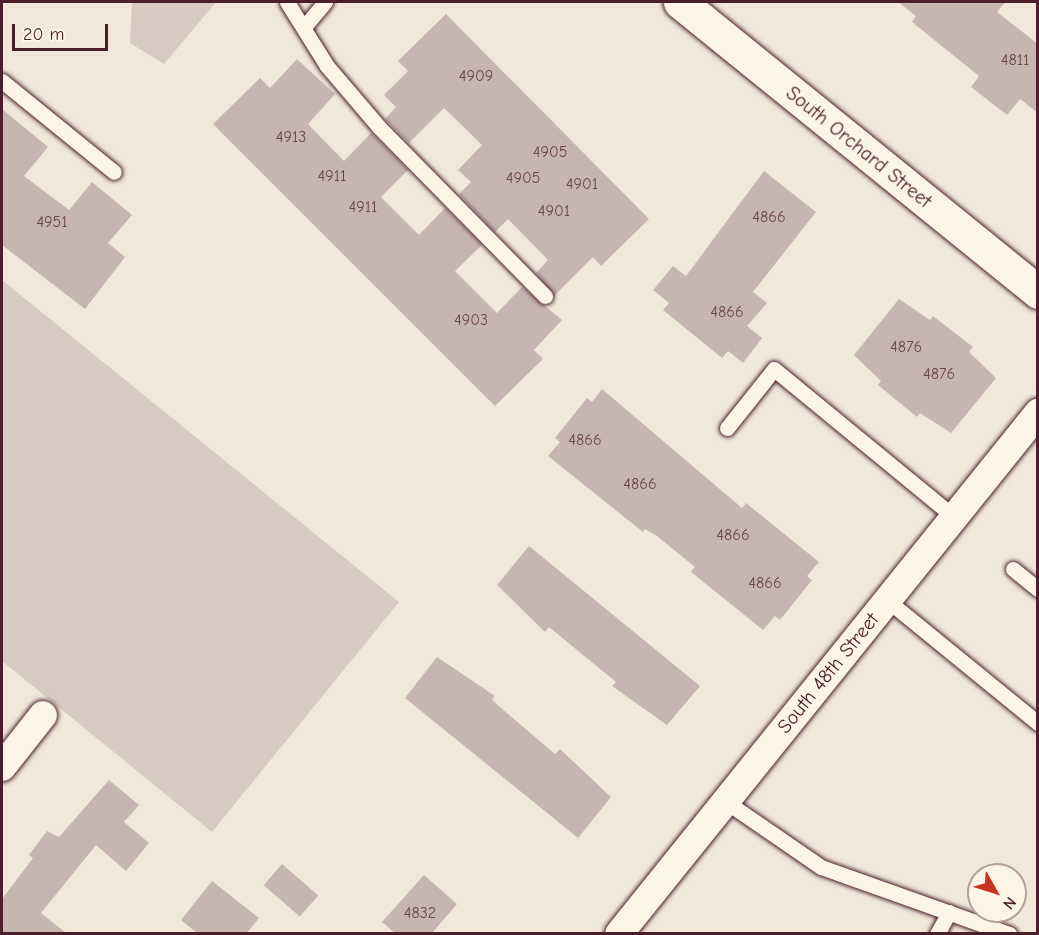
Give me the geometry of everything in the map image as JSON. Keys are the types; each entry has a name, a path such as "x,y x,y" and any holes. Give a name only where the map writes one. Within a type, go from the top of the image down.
{"main road":[{"name":"South Orchard Street","path":"680,2 1038,292"}],"street":[{"name":"South 48th Street","path":"619,933 1038,413"},
{"path":"2,767 43,715"}],"lane":[{"path":"287,2 327,66 379,127 545,296"},
{"path":"304,27 325,2"},
{"path":"2,81 114,172"},
{"path":"727,428 774,369 954,517"},
{"path":"1013,569 1038,589"},
{"path":"887,600 1038,723"},
{"path":"725,801 821,867 1009,933"},
{"path":"937,933 949,912"}],"shaded area":[{"path":"132,2 216,2 164,64 130,43"},
{"path":"2,280 399,602 212,832 2,661"}],"building":[{"path":"898,2 1005,2 997,12 1038,44 1038,113 1020,99 1007,115 971,87 979,76 912,22 916,16"},
{"path":"446,14 649,219 601,266 593,257 554,296 536,273 548,260 508,219 495,232 459,194 471,182 458,170 482,145 444,108 409,143 385,119 396,107 384,95 408,71 398,61"},
{"path":"297,59 335,94 308,124 344,161 371,133 408,170 381,197 419,235 445,208 482,245 455,271 497,313 522,287 562,320 534,350 543,359 495,406 213,124 260,78 270,88"},
{"path":"2,109 48,147 24,176 69,210 92,182 132,215 108,243 125,257 85,309 2,245"},
{"path":"764,171 816,212 753,292 767,303 747,326 762,338 743,363 728,351 722,358 663,310 669,303 653,290 673,266 686,276"},
{"path":"899,299 930,320 933,316 973,347 969,352 996,378 951,433 920,413 917,417 878,385 881,381 854,355"},
{"path":"602,389 742,508 746,503 819,562 807,576 812,580 780,620 775,616 763,630 691,572 695,567 657,536 645,529 643,532 548,456 560,442 555,438 587,398 592,402"},
{"path":"529,546 700,686 667,725 612,686 616,682 549,627 545,632 497,585"},
{"path":"437,657 495,696 492,700 555,754 560,749 611,797 578,838 405,698"},
{"path":"109,780 139,805 124,822 149,843 126,871 96,845 41,913 66,933 2,933 2,899 33,858 29,855 47,831 59,837"},
{"path":"282,864 318,895 300,917 264,885"},
{"path":"424,875 457,904 432,933 395,933 382,922"},
{"path":"212,881 259,918 247,933 197,933 181,920"}]}
